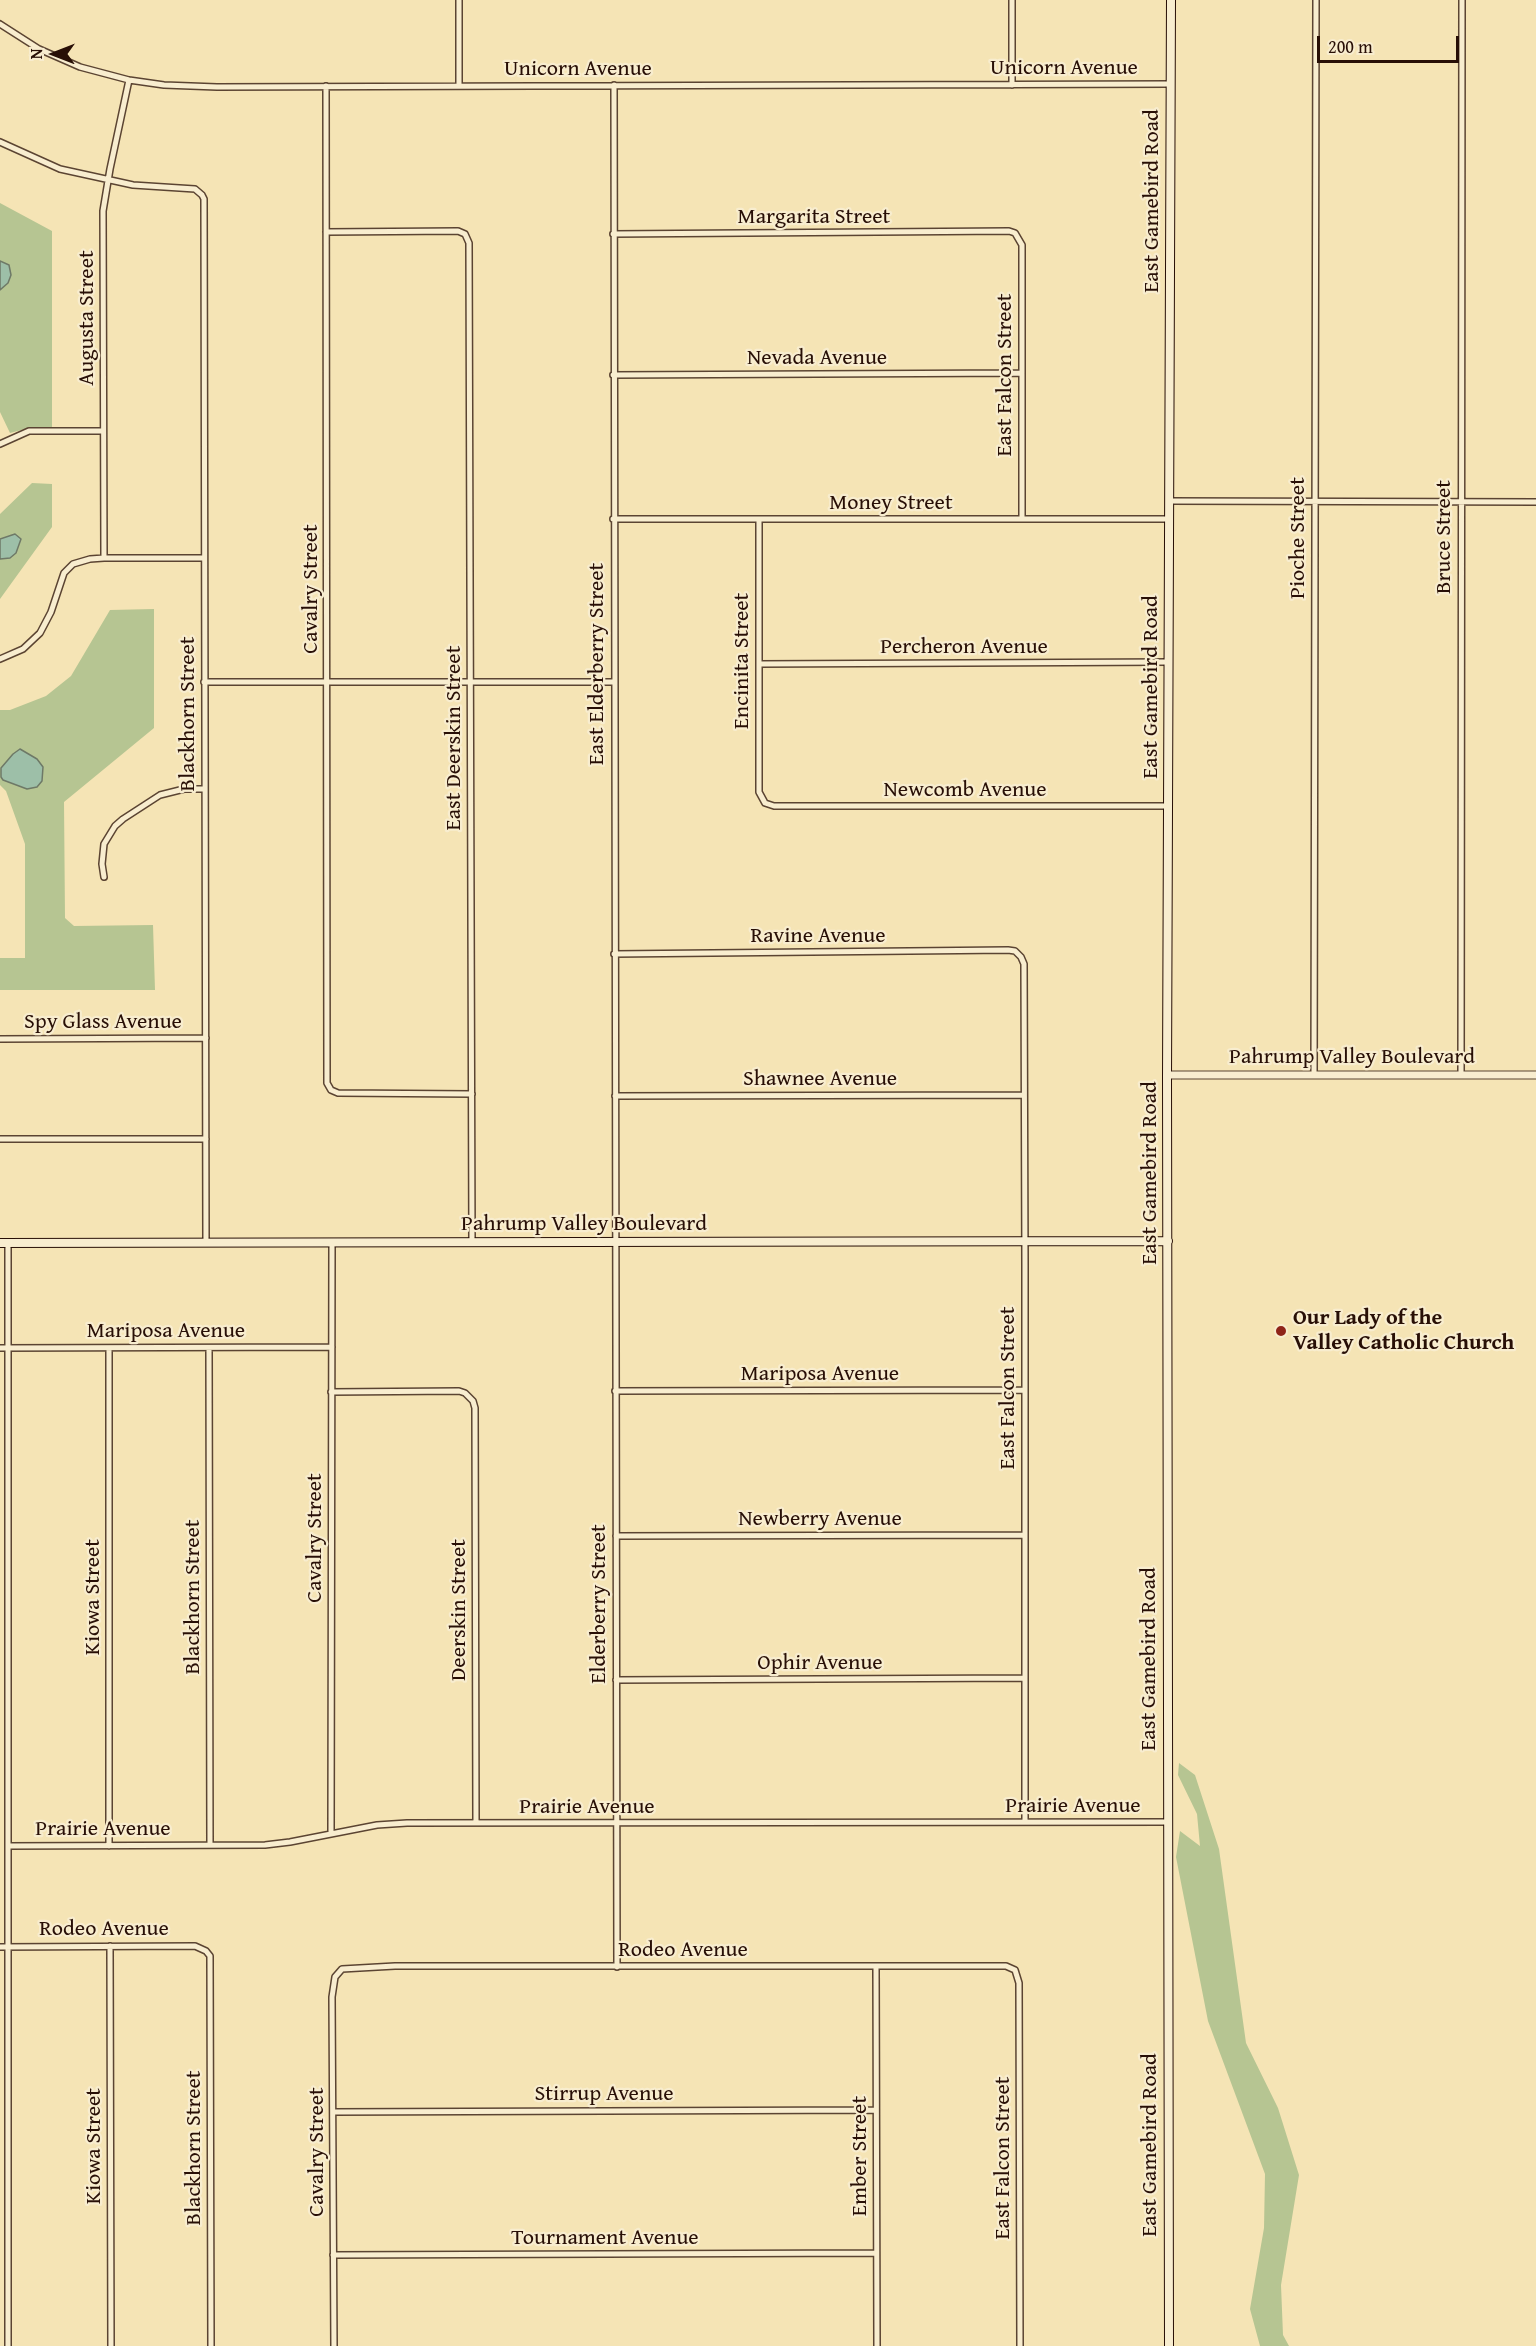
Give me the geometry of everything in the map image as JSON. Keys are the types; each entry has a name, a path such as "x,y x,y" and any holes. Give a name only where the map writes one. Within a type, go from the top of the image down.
{"main road":[{"name":"East Gamebird Road","path":"1169,2346 1167,1075 1171,0"},
{"name":"Pahrump Valley Boulevard","path":"4,1243 1168,1241"}],"street":[{"path":"459,0 459,86"},
{"path":"1012,0 1012,85"},
{"name":"Pioche Street","path":"1314,1075 1316,0"},
{"name":"Bruce Street","path":"1461,1075 1462,0"},
{"name":"Unicorn Avenue","path":"0,24 59,59 107,76 164,85 217,87 1170,84"},
{"name":"Augusta Street","path":"104,558 104,211 108,180 129,80"},
{"name":"East Elderberry Street","path":"614,85 615,1242"},
{"name":"Cavalry Street","path":"326,86 327,1083 331,1090 338,1093 356,1095 472,1095"},
{"path":"0,142 60,169 108,180"},
{"name":"Blackhorn Street","path":"108,180 133,185 195,189 204,199 206,1243"},
{"name":"East Deerskin Street","path":"326,232 458,231 465,234 469,243 472,1243"},
{"name":"Margarita Street","path":"613,234 1009,231 1015,233"},
{"name":"East Falcon Street","path":"1015,233 1022,245 1022,519"},
{"name":"Nevada Avenue","path":"613,375 1022,374"},
{"path":"0,444 29,431 103,430"},
{"path":"1169,501 1536,502"},
{"name":"Money Street","path":"614,519 1169,519"},
{"name":"Encinita Street","path":"759,520 759,792 763,801"},
{"path":"0,659 23,649 40,633 68,568 82,560 204,558"},
{"name":"Percheron Avenue","path":"759,664 1169,662"},
{"path":"204,682 614,682"},
{"path":"104,878 102,864 104,844 115,826 160,795 184,789 204,789"},
{"name":"Newcomb Avenue","path":"763,801 774,806 1168,806"},
{"name":"Ravine Avenue","path":"614,954 1008,950 1020,955"},
{"name":"East Falcon Street","path":"1020,955 1023,964 1024,1095 1025,1822"},
{"name":"Spy Glass Avenue","path":"0,1039 206,1038"},
{"name":"Pahrump Valley Boulevard","path":"1167,1075 1536,1075"},
{"name":"Shawnee Avenue","path":"615,1096 1024,1095"},
{"path":"0,1139 206,1139"},
{"name":"Elderberry Street","path":"615,1242 617,1967"},
{"path":"4,1243 8,1348 8,2346"},
{"name":"Cavalry Street","path":"332,1243 332,1833"},
{"name":"Mariposa Avenue","path":"0,1348 332,1347"},
{"name":"Kiowa Street","path":"109,1348 109,1846"},
{"name":"Blackhorn Street","path":"209,1348 210,1845"},
{"name":"Mariposa Avenue","path":"615,1390 1024,1390"},
{"name":"Deerskin Street","path":"331,1392 451,1391 465,1393 476,1408 476,1823"},
{"path":"0,1451 7,1451"},
{"name":"Newberry Avenue","path":"616,1536 1024,1535"},
{"name":"Ophir Avenue","path":"616,1680 1025,1678"},
{"name":"Prairie Avenue","path":"8,1846 265,1845 393,1824 1167,1822"},
{"name":"Kiowa Street","path":"110,1946 111,2346"},
{"name":"Rodeo Avenue","path":"0,1947 195,1946 206,1951"},
{"name":"Blackhorn Street","path":"206,1951 211,1963 211,2346"},
{"name":"Ember Street","path":"876,1966 877,2346"},
{"name":"Rodeo Avenue","path":"350,1967 1006,1966 1015,1970"},
{"name":"Cavalry Street","path":"334,2346 333,1984 338,1972 350,1967"},
{"name":"East Falcon Street","path":"1015,1970 1019,1983 1020,2346"},
{"path":"0,2046 8,2046"},
{"name":"Stirrup Avenue","path":"333,2112 876,2110"},
{"path":"0,2212 8,2212"},
{"name":"Tournament Avenue","path":"333,2255 876,2253"}],"shaded area":[{"path":"0,203 52,231 52,427 29,428 10,433 0,412"},
{"path":"0,261 9,265 11,275 8,283 0,290"},
{"path":"32,483 52,484 52,527 0,599 0,514"},
{"path":"15,534 21,539 16,553 10,558 0,559 0,539"},
{"path":"154,609 154,728 64,802 65,918 74,926 153,925 155,990 0,990 0,958 25,958 25,844 6,791 0,785 0,710 10,710 46,696 71,676 110,610"},
{"path":"20,749 37,759 43,767 42,781 37,787 27,789 3,780 1,777 1,768"},
{"path":"1179,1763 1195,1775 1219,1849 1246,2043 1278,2108 1299,2175 1281,2285 1283,2335 1289,2346 1260,2346 1250,2309 1264,2228 1265,2174 1208,2021 1176,1857 1180,1831 1200,1846 1197,1814 1178,1775"}],"place":[{"name":"Our Lady of the Valley Catholic Church","path":"1281,1331"}]}
